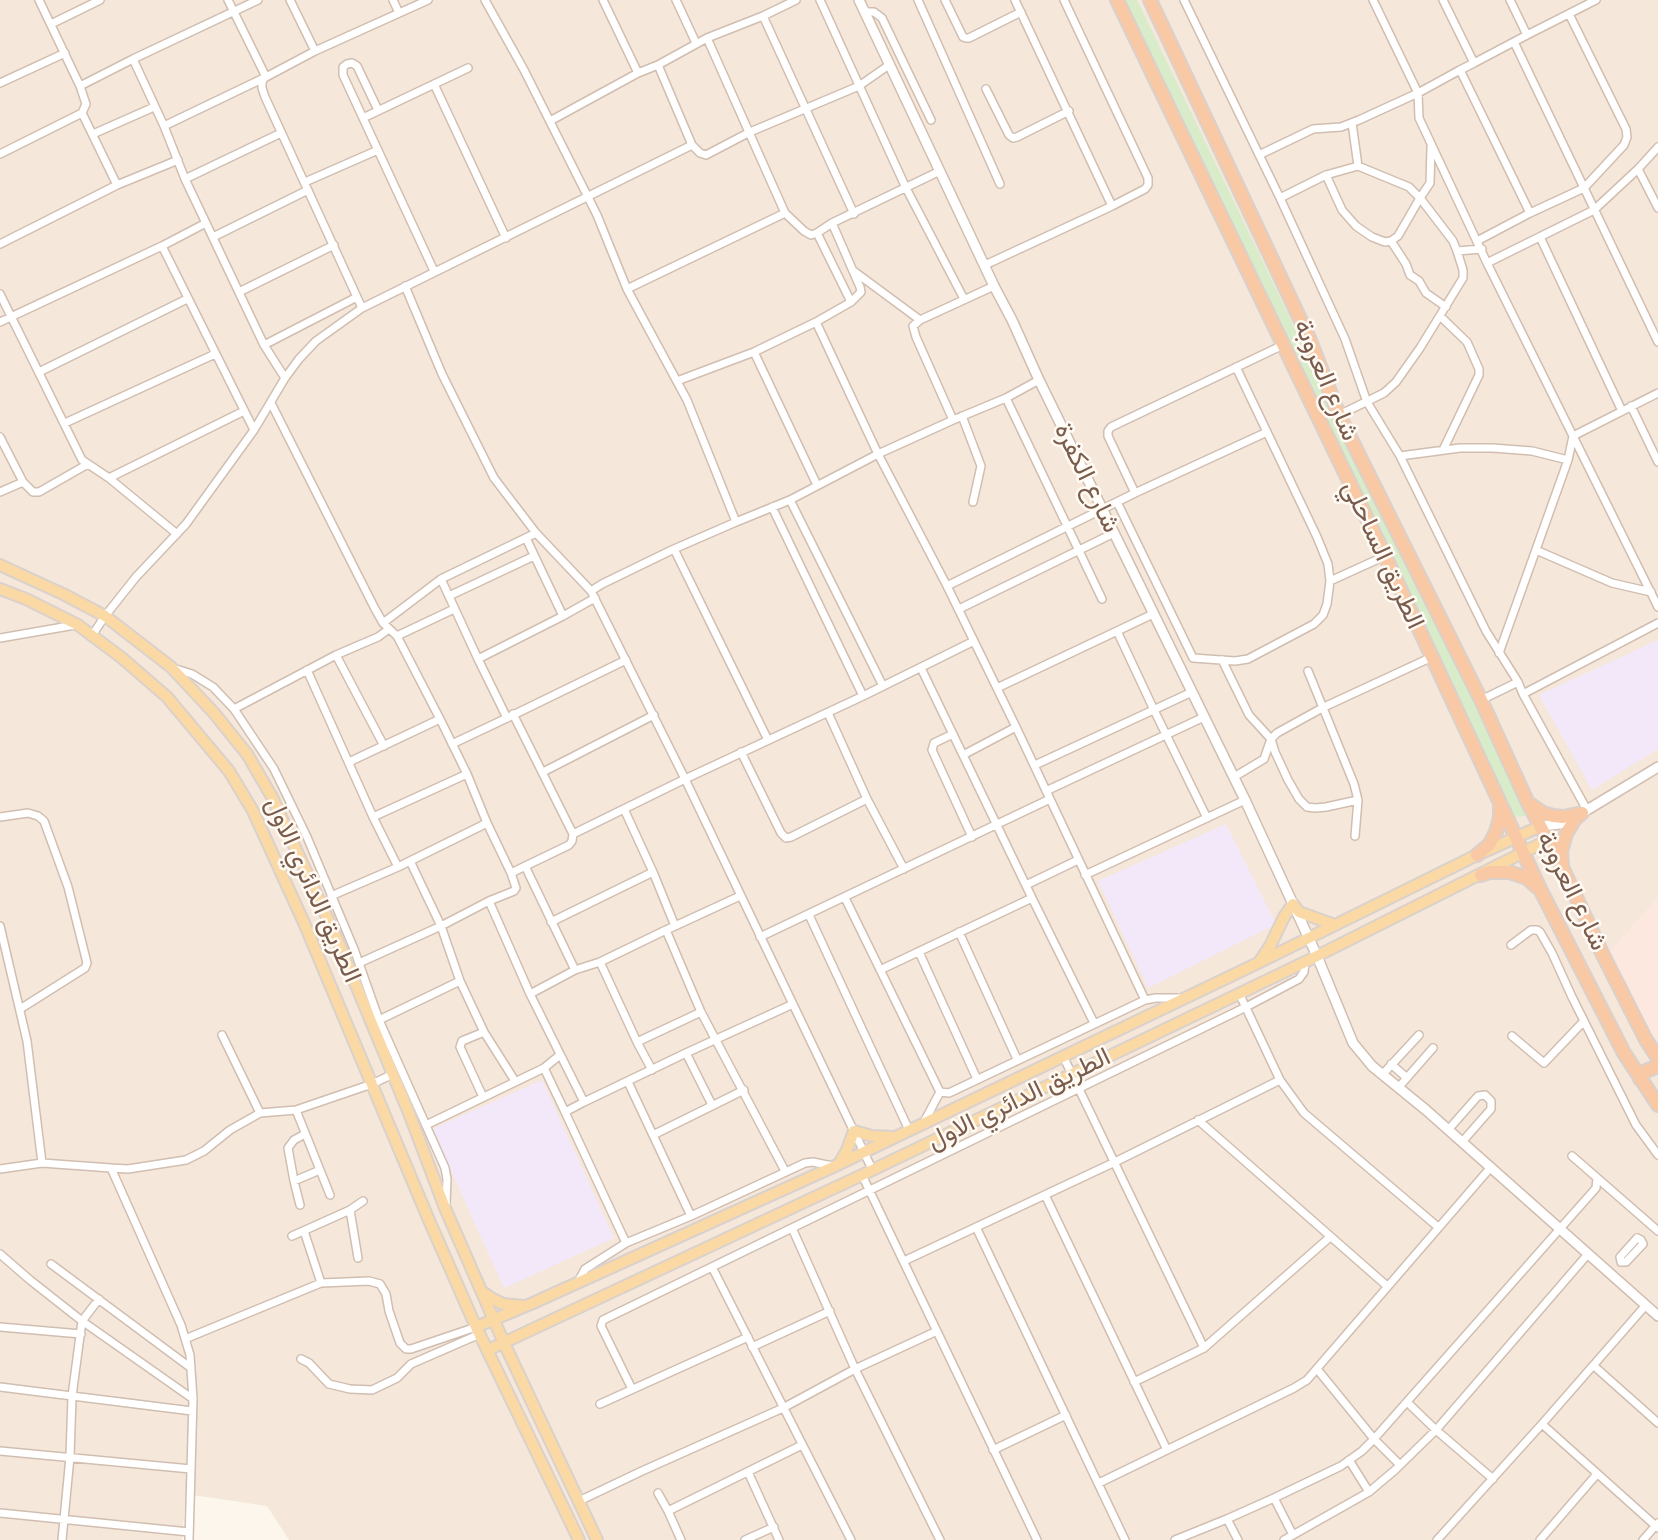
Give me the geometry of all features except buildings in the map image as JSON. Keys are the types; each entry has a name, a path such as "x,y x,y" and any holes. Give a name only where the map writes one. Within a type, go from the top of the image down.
{"highway":[{"name":"الطريق الساحلي","path":"1117,0 1385,556 1541,891 1616,1038 1658,1105"},
{"name":"شارع العروبة","path":"1150,0 1309,338 1339,415 1481,700 1602,953 1658,1058"},
{"path":"1527,801 1543,813 1553,816 1563,817 1584,811"},
{"path":"1477,855 1489,845 1496,832 1500,818 1500,802"},
{"path":"1563,869 1561,851 1566,834 1584,811"},
{"path":"1481,875 1499,871 1518,874 1527,878 1541,891"},
{"path":"1616,1038 1632,1038 1640,1027"},
{"path":"1640,1079 1646,1071 1658,1066"}],"main road":[{"name":"الطريق الدائري الاول","path":"0,565 105,616 171,667 240,745 272,797 336,937 445,1209 494,1320"},
{"name":"الطريق الدائري الاول","path":"0,589 78,625 122,658 167,697 229,771 253,811 287,885 478,1330 494,1320 836,1165 1541,826"},
{"path":"220,760 240,745"},
{"name":"الطريق الدائري الاول","path":"488,1350 1305,962 1548,840"},
{"path":"287,885 309,876"},
{"path":"1258,963 1293,904 1299,912 1335,925"},
{"path":"836,1165 847,1150 854,1131 872,1136 894,1137"},
{"path":"420,1197 438,1189"},
{"path":"481,1289 503,1304 518,1306 533,1303"},
{"path":"494,1320 597,1540"},
{"path":"478,1330 579,1540"}],"street":[{"path":"0,154 82,113 86,104 39,0"},
{"path":"51,24 100,0"},
{"path":"228,0 266,77"},
{"path":"80,86 258,0"},
{"path":"290,0 315,51"},
{"path":"393,0 399,13"},
{"path":"164,126 315,51 428,0"},
{"path":"498,0 486,3 524,70 589,197 627,289 687,400 736,523"},
{"path":"603,0 638,73"},
{"path":"676,0 696,43"},
{"path":"550,121 696,43 796,0"},
{"path":"820,0 906,188 964,299"},
{"name":"شارع الكفرة","path":"859,0 1039,380 1245,800 1317,956 1353,1043 1382,1074 1448,1129 1658,1316"},
{"path":"918,0 1000,184"},
{"path":"945,0 963,37 966,38 1021,12"},
{"path":"1015,0 1112,206"},
{"path":"985,265 1112,206 1149,185 1065,0"},
{"path":"1184,0 1345,339 1367,402 1400,456 1486,631 1518,682 1584,811"},
{"path":"1373,0 1418,93 1419,118 1658,607"},
{"path":"1443,0 1474,63"},
{"path":"1510,0 1527,35"},
{"path":"1259,155 1313,129 1341,127 1418,93 1569,14 1580,4 1596,0"},
{"path":"865,12 874,12 882,18 931,121"},
{"path":"1457,251 1479,245 1530,213 1584,188 1624,145 1626,129 1569,14"},
{"path":"763,16 854,214"},
{"path":"707,38 785,213 804,232 811,235 817,233 832,223 940,171"},
{"path":"1514,42 1658,342"},
{"path":"0,83 65,53"},
{"path":"133,59 185,179 264,345 285,378"},
{"path":"378,110 357,65 347,64 342,73 435,271"},
{"path":"658,65 692,145 706,155 750,132 859,86 889,65"},
{"path":"363,118 468,68"},
{"path":"1460,70 1530,213"},
{"path":"266,77 262,88 281,134 362,308"},
{"path":"434,84 506,238"},
{"path":"986,89 1013,138 1069,111"},
{"path":"93,134 154,107"},
{"path":"82,113 117,185"},
{"path":"1352,123 1358,166"},
{"path":"185,179 281,134"},
{"path":"1326,175 1342,210 1356,226 1372,237 1385,242 1391,241 1398,236 1432,179 1432,144"},
{"path":"93,635 136,577 177,534 254,430 285,378 316,341 362,308 692,145"},
{"path":"1488,263 1594,210 1658,147"},
{"path":"213,237 378,150"},
{"path":"1,240 117,185 178,160"},
{"path":"1280,198 1326,175 1358,166 1409,187 1453,241 1463,270 1463,278 1446,307 1391,388 1339,415"},
{"path":"1638,169 1658,208"},
{"path":"627,289 785,213"},
{"path":"0,322 206,223"},
{"path":"677,381 754,352 816,322 851,302 861,292 832,223"},
{"path":"817,233 851,302"},
{"path":"1540,237 1622,411"},
{"path":"1391,241 1410,275 1419,281 1426,293 1446,307"},
{"path":"239,292 334,245"},
{"path":"162,246 254,430"},
{"path":"854,272 920,320"},
{"path":"405,286 442,374 494,478 536,533 593,595 654,715 854,1131 863,1152 869,1190 1034,1539"},
{"path":"953,420 913,326 920,320 994,286"},
{"path":"0,294 82,460 109,478 177,534"},
{"path":"264,345 357,297"},
{"path":"38,372 187,299"},
{"path":"1440,316 1467,342 1479,369 1479,375 1443,450"},
{"path":"816,322 878,454 947,586 1035,765 1145,1000"},
{"path":"1135,493 1108,436 1111,428 1283,345"},
{"path":"754,352 817,485"},
{"path":"65,423 215,354"},
{"path":"1178,664 1193,658 1235,662 1248,659 1314,625 1323,615 1327,604 1330,581 1328,564 1236,368"},
{"path":"478,659 563,616 593,595 602,584 674,549 790,499 878,454 1006,398 1039,380"},
{"path":"1573,436 1658,393"},
{"path":"1006,398 1102,599"},
{"path":"271,403 386,626 397,636 440,719 516,888 359,963"},
{"path":"1631,406 1658,462"},
{"path":"109,478 244,411"},
{"path":"962,416 981,466 972,502"},
{"path":"947,586 1135,493 1267,432"},
{"path":"1499,653 1568,460 1573,436"},
{"path":"0,437 23,482 33,492 39,492 88,464"},
{"path":"1400,456 1461,448 1493,448 1532,451 1568,460"},
{"path":"0,492 23,482"},
{"path":"790,499 883,686"},
{"path":"1117,502 1193,658"},
{"path":"772,507 863,696"},
{"path":"234,709 336,654 378,638 386,626 441,579 536,533"},
{"path":"959,610 1114,533"},
{"path":"526,538 563,616"},
{"path":"674,549 768,740"},
{"path":"1536,550 1612,583 1651,592"},
{"path":"449,596 534,556"},
{"path":"1330,581 1385,556"},
{"path":"441,579 478,659 543,772 573,834 569,845 511,873"},
{"path":"397,636 454,609"},
{"path":"997,688 1153,614"},
{"path":"1523,694 1658,624"},
{"path":"0,638 78,625"},
{"path":"1117,631 1207,818"},
{"path":"573,834 974,641"},
{"path":"336,654 384,746"},
{"path":"1234,777 1264,759 1271,739 1277,733 1324,707 1432,657"},
{"path":"452,744 626,660"},
{"path":"1222,660 1249,715 1271,739 1289,780 1307,807 1326,807 1358,800"},
{"path":"171,667 192,674 213,687 234,709 274,769 307,837 359,963 379,1020 445,1168 445,1209"},
{"path":"921,668 1094,1023"},
{"path":"307,670 397,867"},
{"path":"1308,671 1354,784 1358,800 1355,836"},
{"path":"1481,700 1518,682"},
{"path":"1035,765 1192,692"},
{"path":"828,713 867,799 904,869"},
{"path":"543,772 654,715"},
{"path":"1046,791 1204,717"},
{"path":"349,762 440,719"},
{"path":"963,755 1016,727"},
{"path":"953,734 934,743 932,750 972,837"},
{"path":"741,752 781,833 786,838 867,799"},
{"path":"1541,826 1560,824 1658,767"},
{"path":"373,817 467,774"},
{"path":"760,937 1050,799"},
{"path":"1085,875 1245,800"},
{"path":"624,809 675,926"},
{"path":"0,817 28,813 44,821 68,887 87,962 85,968 20,1009"},
{"path":"331,896 486,823"},
{"path":"1548,840 1560,824"},
{"path":"1026,885 1078,860"},
{"path":"410,861 441,926 460,981 484,1032 514,1081"},
{"path":"525,866 575,970"},
{"path":"551,922 653,872"},
{"path":"530,994 575,970 600,962 740,896"},
{"path":"845,898 940,1092"},
{"path":"880,970 1032,898"},
{"path":"489,901 530,994 584,1102"},
{"path":"809,915 909,1130"},
{"path":"0,926 27,1041 42,1163"},
{"path":"1511,945 1531,930 1537,929 1540,932 1636,1125 1658,1155"},
{"path":"666,930 701,1012 785,1171"},
{"path":"959,932 1017,1059"},
{"path":"919,951 977,1079"},
{"path":"600,962 652,1070"},
{"path":"632,1389 601,1326 602,1322 1246,1007 1299,979 1304,972 1305,962"},
{"path":"379,1020 460,981"},
{"path":"1239,993 1280,1080 1304,1113 1438,1227"},
{"path":"940,1092 949,1093 1145,1000 1184,998"},
{"path":"565,1112 793,1004"},
{"path":"637,1042 701,1012"},
{"path":"1512,1035 1544,1063 1584,1021"},
{"path":"483,1097 460,1047 463,1041 484,1032"},
{"path":"222,1035 260,1113"},
{"path":"1382,1074 1419,1035"},
{"path":"1398,1088 1433,1048"},
{"path":"686,1053 712,1105"},
{"path":"426,1125 544,1068 560,1055"},
{"path":"1063,1056 1204,1348"},
{"path":"1391,1064 1407,1078"},
{"path":"544,1068 626,1243"},
{"path":"0,1169 42,1163 128,1169 186,1160 204,1151 230,1129 260,1113 296,1110 393,1074"},
{"path":"904,1261 1115,1162 1280,1080"},
{"path":"628,1082 691,1216"},
{"path":"653,1135 744,1090"},
{"path":"923,1123 940,1092"},
{"path":"1448,1129 1478,1096 1485,1095 1492,1101 1491,1109 1462,1142"},
{"path":"296,1110 330,1195"},
{"path":"1198,1120 1387,1286"},
{"path":"300,1205 288,1148 294,1140 306,1134"},
{"path":"1572,1156 1658,1231"},
{"path":"578,1282 585,1269 626,1243 691,1216 785,1171 813,1162 836,1165"},
{"path":"0,1513 189,1536 193,1399 190,1355 175,1313 111,1167"},
{"path":"1099,1483 1307,1380 1491,1167"},
{"path":"294,1181 320,1170"},
{"path":"1175,1540 1274,1498 1362,1451 1596,1188 1597,1178"},
{"path":"1045,1195 1167,1450"},
{"path":"292,1236 350,1210 363,1201"},
{"path":"350,1210 358,1258"},
{"path":"976,1227 1125,1540"},
{"path":"792,1228 855,1369 940,1540"},
{"path":"304,1231 321,1283"},
{"path":"1135,1382 1204,1348 1330,1237"},
{"path":"0,1254 82,1321 193,1399"},
{"path":"1284,1540 1369,1492 1400,1465 1436,1430 1588,1254"},
{"path":"1611,1274 1621,1262"},
{"path":"51,1264 191,1368"},
{"path":"712,1267 851,1540"},
{"path":"185,1339 321,1283 369,1281 380,1284 386,1294 388,1311 400,1343 405,1349 478,1330"},
{"path":"62,1540 70,1457 72,1396 82,1321 99,1299"},
{"path":"1437,1540 1646,1305"},
{"path":"752,1348 830,1311"},
{"path":"0,1327 81,1334"},
{"path":"301,1359 309,1363 329,1384 349,1389 372,1390 397,1378 411,1364 478,1330"},
{"path":"579,1502 783,1408 855,1369 937,1331"},
{"path":"600,1404 748,1337"},
{"path":"1594,1366 1658,1423"},
{"path":"1317,1369 1374,1439 1400,1465"},
{"path":"0,1387 192,1411"},
{"path":"1407,1402 1493,1479"},
{"path":"993,1450 1066,1415"},
{"path":"1542,1424 1657,1526 1643,1540"},
{"path":"668,1511 802,1445"},
{"path":"0,1451 191,1469"},
{"path":"1349,1460 1369,1492"},
{"path":"748,1472 779,1540"},
{"path":"1540,1540 1597,1474"},
{"path":"658,1493 681,1540"},
{"path":"1274,1498 1293,1535"},
{"path":"1227,1519 1238,1540"},
{"path":"745,1540 774,1527"}],"shaded area":[{"path":"0,0 1658,0 1658,1540 289,1540 267,1506 186,1494 182,1540 0,1540"},
{"path":"1658,640 1658,749 1592,790 1539,695"},
{"path":"1226,824 1276,924 1148,988 1098,881"},
{"path":"1658,897 1658,1045 1609,953"},
{"path":"542,1080 614,1238 504,1288 432,1129"}],"green space":[{"path":"1123,0 1137,0 1472,697 1526,816 1514,817"}]}
